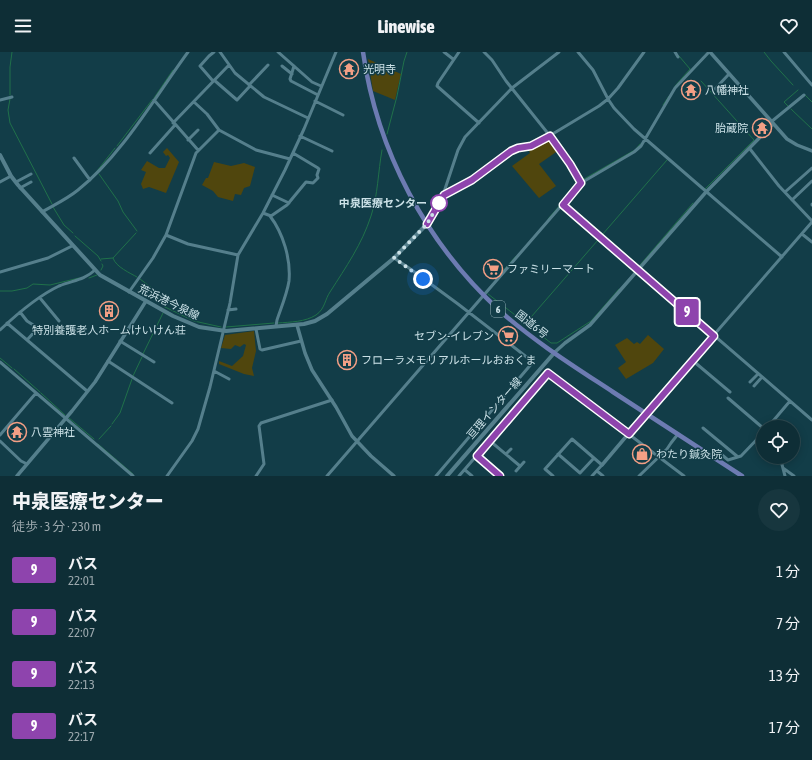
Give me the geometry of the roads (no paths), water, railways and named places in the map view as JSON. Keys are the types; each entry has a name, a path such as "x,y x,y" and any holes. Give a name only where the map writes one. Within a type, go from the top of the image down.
{"highway":[{"name":"国道6号","path":"363,52 371,94 386,143 404,183 427,224 453,260 484,295 513,321 555,352 742,476"}],"main road":[{"name":"荒浜港今泉線","path":"0,155 11,176 20,188 72,246 104,278 185,322 207,329 256,329 297,325 315,321 327,314 394,258 427,224"},
{"name":"亘理インター線","path":"448,476 555,352"}],"street":[{"path":"42,212 77,191 99,171 154,100 188,52"},
{"path":"214,52 208,56 200,66 214,81 238,100 268,65"},
{"path":"220,52 235,73 264,97 308,118"},
{"path":"278,52 312,82 321,86"},
{"path":"167,476 196,435 201,421 228,310 238,255 272,195 293,153 336,52"},
{"path":"444,52 453,59"},
{"path":"459,52 453,59 437,86 479,123"},
{"path":"484,52 497,66 503,78 550,136 570,164 581,183"},
{"path":"427,224 444,195 458,150 466,137 512,88 559,52"},
{"path":"578,52 593,70 608,99 619,115 782,257"},
{"path":"444,195 472,180 511,151 518,148 531,146 599,106 618,88 644,52"},
{"path":"675,52 678,56"},
{"path":"327,476 581,183 634,152 641,146 676,88 709,52 787,139 812,151"},
{"path":"784,52 812,85"},
{"path":"150,153 174,124 229,66"},
{"path":"282,66 292,74"},
{"path":"294,66 290,79 318,95"},
{"path":"715,89 729,74"},
{"path":"555,352 565,342 590,325 706,192 750,149 772,123 804,95"},
{"path":"0,100 12,96"},
{"path":"154,100 198,150"},
{"path":"315,101 343,115"},
{"path":"194,102 207,114 219,130 256,150 290,159"},
{"path":"188,140 198,130"},
{"path":"129,292 153,258 166,235 198,150 219,130"},
{"path":"300,136 332,151"},
{"path":"592,476 812,221 785,192 750,149"},
{"path":"270,216 289,203 306,182 315,182 318,178 317,175 319,170 316,166 293,153"},
{"path":"74,158 90,180"},
{"path":"785,192 812,168"},
{"path":"16,182 31,174"},
{"path":"0,182 11,176"},
{"path":"792,200 812,181"},
{"path":"20,188 31,182"},
{"path":"272,195 289,203"},
{"path":"563,205 812,420"},
{"path":"262,213 270,216 281,235 287,257 289,275 288,282 276,326"},
{"path":"802,234 812,242"},
{"path":"166,235 188,244 238,255"},
{"path":"0,272 48,258 72,246"},
{"path":"394,258 533,362 436,476"},
{"path":"0,330 20,312 40,298 60,286 87,277 95,270"},
{"path":"40,298 59,321"},
{"path":"17,476 66,419 87,391 146,302"},
{"path":"228,310 236,309"},
{"path":"20,312 27,321 38,328 27,340"},
{"path":"7,323 87,391"},
{"path":"297,325 301,341 312,370 357,442 394,476"},
{"path":"256,329 260,349 262,350 301,341"},
{"path":"120,341 154,362"},
{"path":"692,360 730,392"},
{"path":"108,361 172,403"},
{"path":"0,362 133,476"},
{"path":"214,371 229,378"},
{"path":"459,476 548,373 681,475"},
{"path":"750,382 758,374"},
{"path":"754,386 762,377"},
{"path":"0,435 36,393"},
{"path":"728,398 756,422"},
{"path":"256,476 264,464 259,426 261,423 332,400"},
{"path":"775,420 790,401"},
{"path":"704,428 738,457"},
{"path":"639,476 659,457 678,434"},
{"path":"553,476 545,469 572,439 602,465"},
{"path":"717,460 721,454 728,460 738,457 756,440"},
{"path":"0,441 27,464"},
{"path":"490,441 520,466"},
{"path":"506,454 511,449"},
{"path":"558,454 580,473 594,458"},
{"path":"477,456 500,476"},
{"path":"516,471 524,462"},
{"path":"782,464 785,476"},
{"path":"783,468 794,476"},
{"path":"465,470 472,476"},
{"path":"597,471 603,476"}],"waterway":[{"path":"10,95 10,67 12,52"},
{"path":"387,134 407,52"},
{"path":"764,52 793,85"},
{"path":"679,56 690,69"},
{"path":"675,86 690,69"},
{"path":"154,98 173,70"},
{"path":"701,81 754,140 705,189"},
{"path":"788,106 784,102 798,90"},
{"path":"805,95 812,102"},
{"path":"663,105 669,96"},
{"path":"10,99 8,110 10,123 52,204"},
{"path":"117,146 152,100"},
{"path":"791,109 812,129"},
{"path":"636,149 640,144"},
{"path":"97,171 115,148"},
{"path":"278,323 307,319 319,313 323,307 328,295 358,246 371,216 375,200 382,150"},
{"path":"584,179 633,151"},
{"path":"602,235 667,160"},
{"path":"99,174 137,231"},
{"path":"548,219 578,184"},
{"path":"640,265 693,203"},
{"path":"53,207 64,225 73,233"},
{"path":"136,233 113,258 120,267 137,277"},
{"path":"75,236 98,256 101,261"},
{"path":"525,324 598,240"},
{"path":"502,272 516,256"},
{"path":"101,259 113,258"},
{"path":"101,270 103,266 102,264"},
{"path":"89,278 97,275"},
{"path":"0,291 12,291 27,288 33,284 50,285 79,278"},
{"path":"140,279 166,299 167,303 165,307"},
{"path":"488,294 551,343 557,343 591,321 619,289"},
{"path":"165,307 194,321 221,327"},
{"path":"143,354 163,313"},
{"path":"226,327 274,323"},
{"path":"133,376 142,357"},
{"path":"0,358 12,368"},
{"path":"14,369 40,392"},
{"path":"112,424 120,413 132,379"},
{"path":"41,393 65,415"},
{"path":"69,418 94,439"},
{"path":"99,439 111,426"},
{"path":"98,444 133,474"}],"place":[{"name":"光明寺","path":"349,69"},
{"name":"八幡神社","path":"691,90"},
{"name":"胎蔵院","path":"762,128"},
{"name":"中泉医療センター","path":"439,203"},
{"name":"ファミリーマート","path":"493,269"},
{"name":"特別養護老人ホームけいけん荘","path":"109,311"},
{"name":"セブン-イレブン","path":"508,336"},
{"name":"フローラメモリアルホールおおくま","path":"347,360"},
{"name":"八雲神社","path":"17,432"},
{"name":"わたり鍼灸院","path":"642,454"}]}
